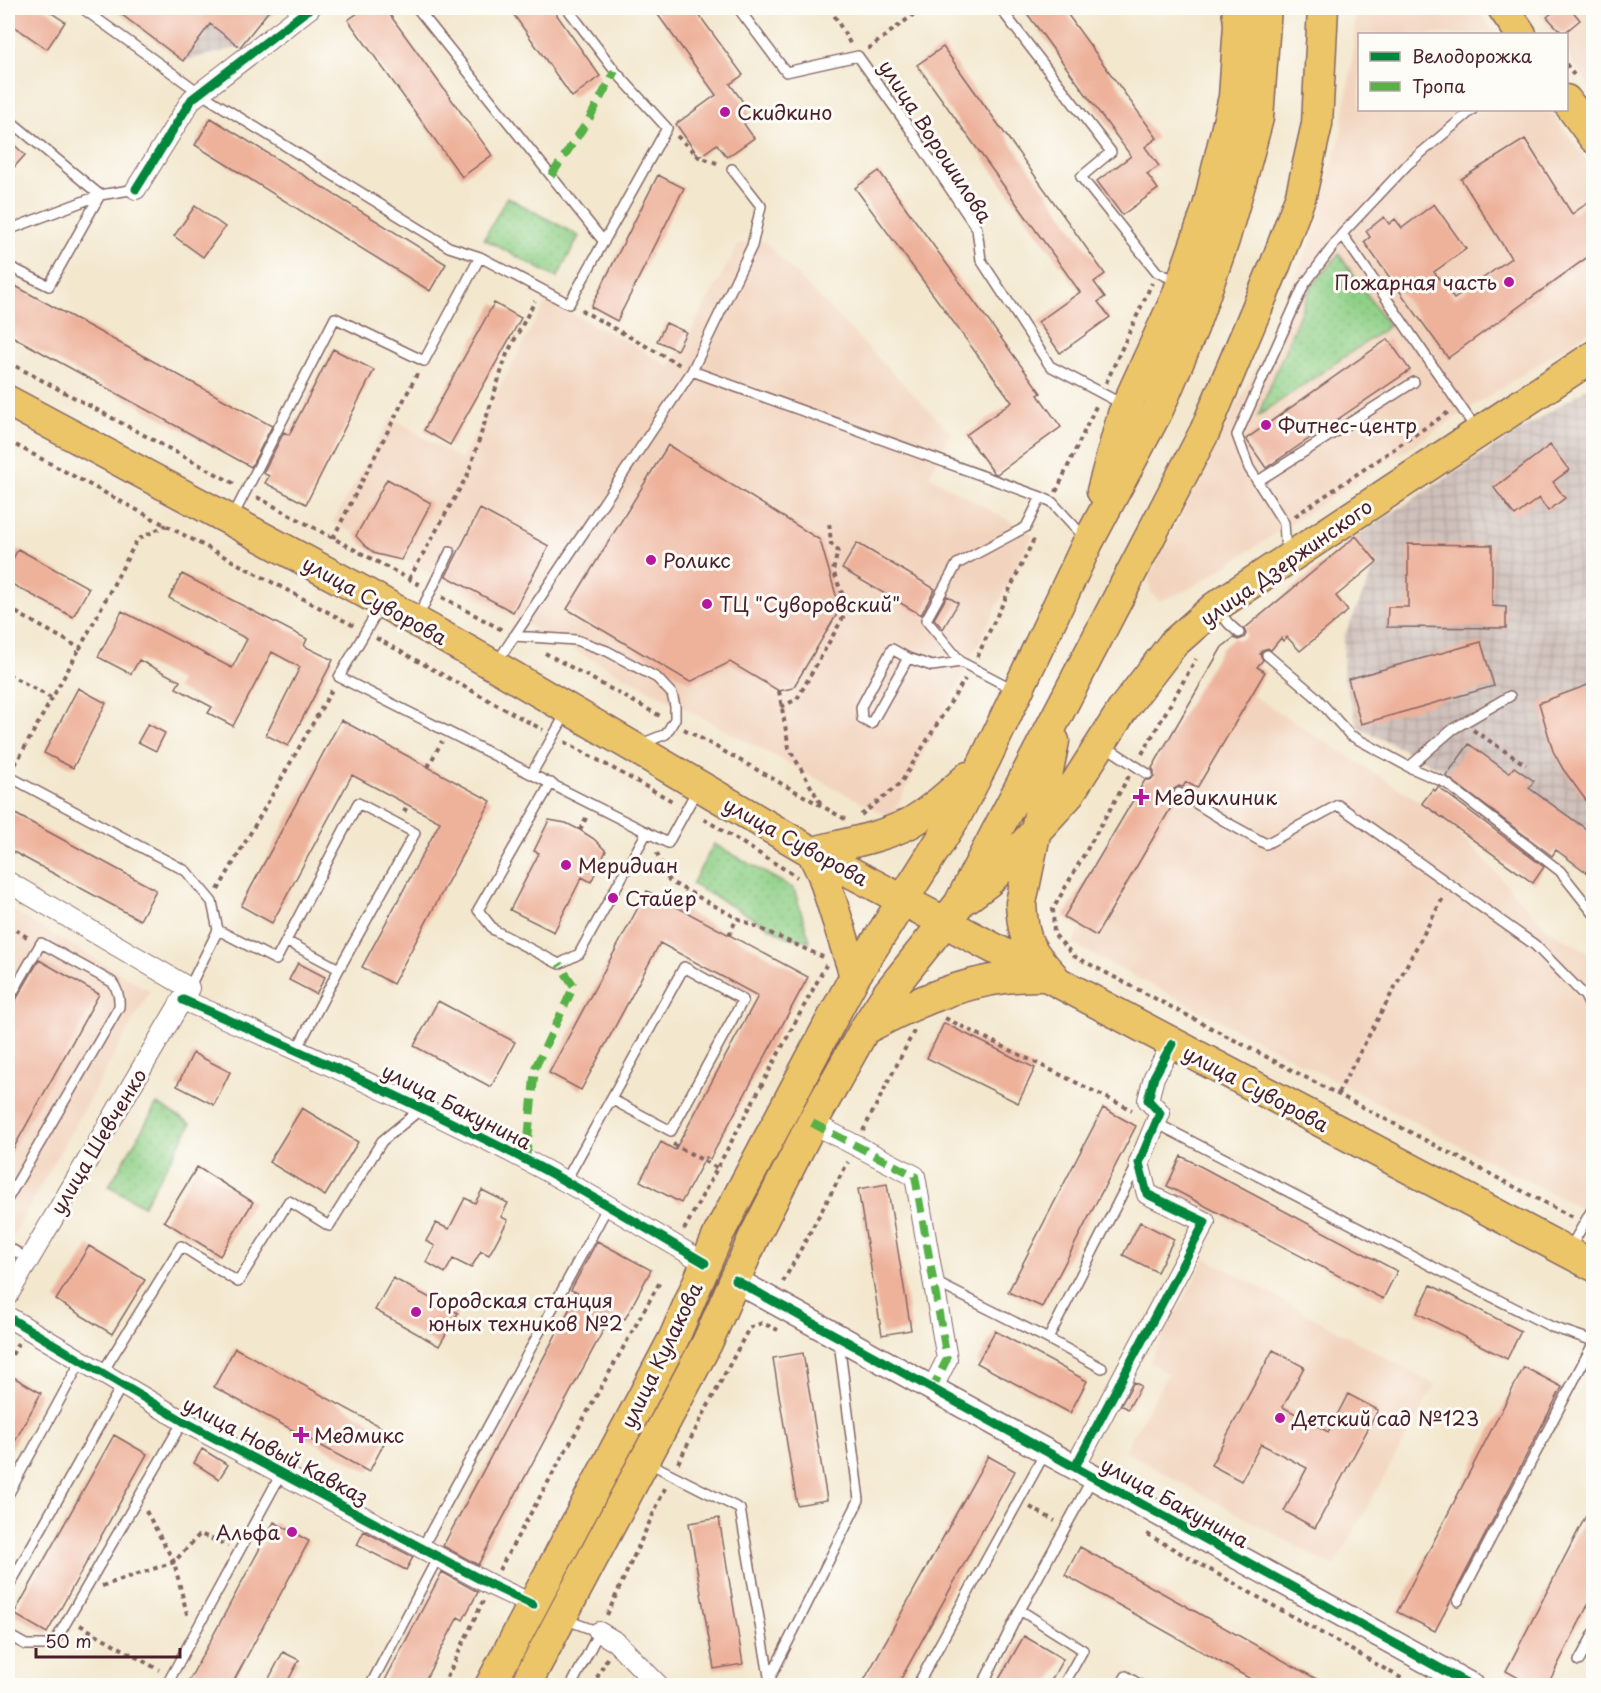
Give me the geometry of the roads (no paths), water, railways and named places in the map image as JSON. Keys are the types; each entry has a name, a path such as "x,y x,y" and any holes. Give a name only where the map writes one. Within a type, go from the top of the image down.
{"main road":[{"path":"1089,542 1120,422 1114,400 1169,278 1208,207 1234,97 1239,24 1237,8"},
{"path":"1089,542 1158,410 1201,306 1224,240 1258,118 1266,8"},
{"path":"951,912 1205,431 1276,263 1301,195 1317,124 1323,8"},
{"path":"1503,8 1520,33"},
{"path":"1568,103 1593,138"},
{"name":"улица Дзержинского","path":"951,912 988,882 1067,796 1124,709 1173,644 1215,607 1593,356"},
{"name":"улица Суворова","path":"8,401 383,603 495,666 560,723 633,749 692,798 812,852 904,899 951,912 1053,980 1593,1266"},
{"name":"улица Кулакова","path":"490,1686 674,1338 705,1263 855,976 956,816 1089,542"},
{"path":"1053,980 1032,953 1022,928 1021,903 1061,705"},
{"path":"855,976 823,875 812,852 875,836 910,822 950,795 984,760"},
{"name":"улица Кулакова","path":"525,1686 707,1343 753,1239 812,1123 864,1030 888,993 951,912"},
{"path":"864,1030 911,1004 988,980 1023,975 1053,980"},
{"name":"улица Бакунина","path":"705,1263 735,1280"},
{"path":"533,1605 561,1618"}],"street":[{"path":"136,189 192,99 310,8"},
{"name":"улица Бакунина","path":"8,882 186,994 422,1108 565,1182 705,1263"},
{"name":"улица Шевченко","path":"8,1295 186,994"},
{"path":"1084,1472 1205,1222 1147,1194 1139,1163 1160,1113 1148,1100 1154,1077 1172,1044"},
{"path":"812,1123 915,1176 947,1359 932,1389"},
{"name":"улица Бакунина","path":"735,1280 1084,1472 1457,1682"},
{"name":"улица Новый Кавказ","path":"8,1317 183,1421 491,1585 533,1605"},
{"path":"607,1637 659,1686"}],"lane":[{"path":"82,8 200,93 449,247 480,257 570,304 667,128 615,71 567,8"},
{"path":"417,8 604,242"},
{"name":"улица Ворошилова","path":"738,8 786,72 858,56 977,229 981,260 1050,366 1114,400"},
{"path":"1000,8 1111,152 1081,177 1169,278"},
{"path":"1286,559 1284,523 1249,468 1237,435 1304,285 1342,234 1408,164 1471,111"},
{"path":"8,119 100,195"},
{"path":"495,666 692,371 752,246 761,206 732,169"},
{"path":"8,230 100,195 136,189"},
{"path":"8,266 49,286 100,195"},
{"path":"1342,234 1479,433"},
{"path":"230,521 335,318 424,361 480,257"},
{"path":"692,371 1041,497 1052,502 1089,542"},
{"path":"1258,481 1414,382"},
{"path":"1018,691 961,662 926,620 957,564 1026,527 1041,497"},
{"path":"415,622 450,552"},
{"path":"383,603 339,677 668,843 692,798"},
{"path":"1215,607 1239,633"},
{"path":"514,636 576,639 607,651 657,678 672,694 675,718 666,734 633,749"},
{"path":"908,658 871,724 862,719 861,707 892,650 932,666 961,662"},
{"path":"1267,655 1315,696 1350,735 1409,767 1446,783 1560,871 1593,914"},
{"path":"1409,767 1453,729 1510,696"},
{"path":"532,773 560,723"},
{"path":"1101,744 1148,774"},
{"path":"8,777 186,871 212,902 218,930 186,994"},
{"path":"551,783 478,910 494,930 559,964 579,954 647,832"},
{"path":"1179,793 1266,844 1338,805 1535,945 1585,996 1593,1015"},
{"path":"218,930 276,960 358,803 415,832 297,1049"},
{"path":"286,941 339,969"},
{"path":"8,995 10,997 41,943 112,982 118,993 119,1007 8,1198"},
{"path":"565,1182 684,967 743,1000 671,1131 611,1099"},
{"path":"102,1373 181,1246 238,1282 289,1201 329,1226 381,1141 422,1108"},
{"path":"1156,1123 1552,1327 1593,1342 1458,1601"},
{"path":"1048,1339 1139,1163"},
{"path":"370,1686 430,1552 608,1206"},
{"path":"1567,1252 1593,1206"},
{"path":"8,1247 28,1259"},
{"path":"933,1281 1102,1368"},
{"path":"768,1681 859,1500 838,1336"},
{"path":"8,1495 81,1361"},
{"path":"8,1588 122,1385"},
{"path":"8,1635 26,1645 53,1645 183,1421"},
{"path":"917,1686 1046,1451"},
{"path":"644,1461 740,1509 768,1681"},
{"path":"982,1686 1020,1610 1066,1527 1084,1472"},
{"path":"166,1686 281,1474"},
{"path":"1020,1610 1083,1650 1063,1686"},
{"path":"561,1618 607,1637 571,1686"},
{"path":"1579,1661 1593,1633"},
{"path":"1120,1686 1126,1676 1142,1686"}],"place":[{"name":"Скидкино","path":"725,112"},
{"name":"Пожарная часть","path":"1509,282"},
{"name":"Фитнес-центр","path":"1266,425"},
{"name":"Роликс","path":"651,560"},
{"name":"ТЦ \"Суворовский\"","path":"707,604"},
{"name":"Медиклиник","path":"1141,797"},
{"name":"Меридиан","path":"566,865"},
{"name":"Стайер","path":"613,898"},
{"name":"Городская станция юных техников №2","path":"416,1312"},
{"name":"Детский сад №123","path":"1280,1418"},
{"name":"Медмикс","path":"301,1435"},
{"name":"Альфа","path":"292,1532"}]}
